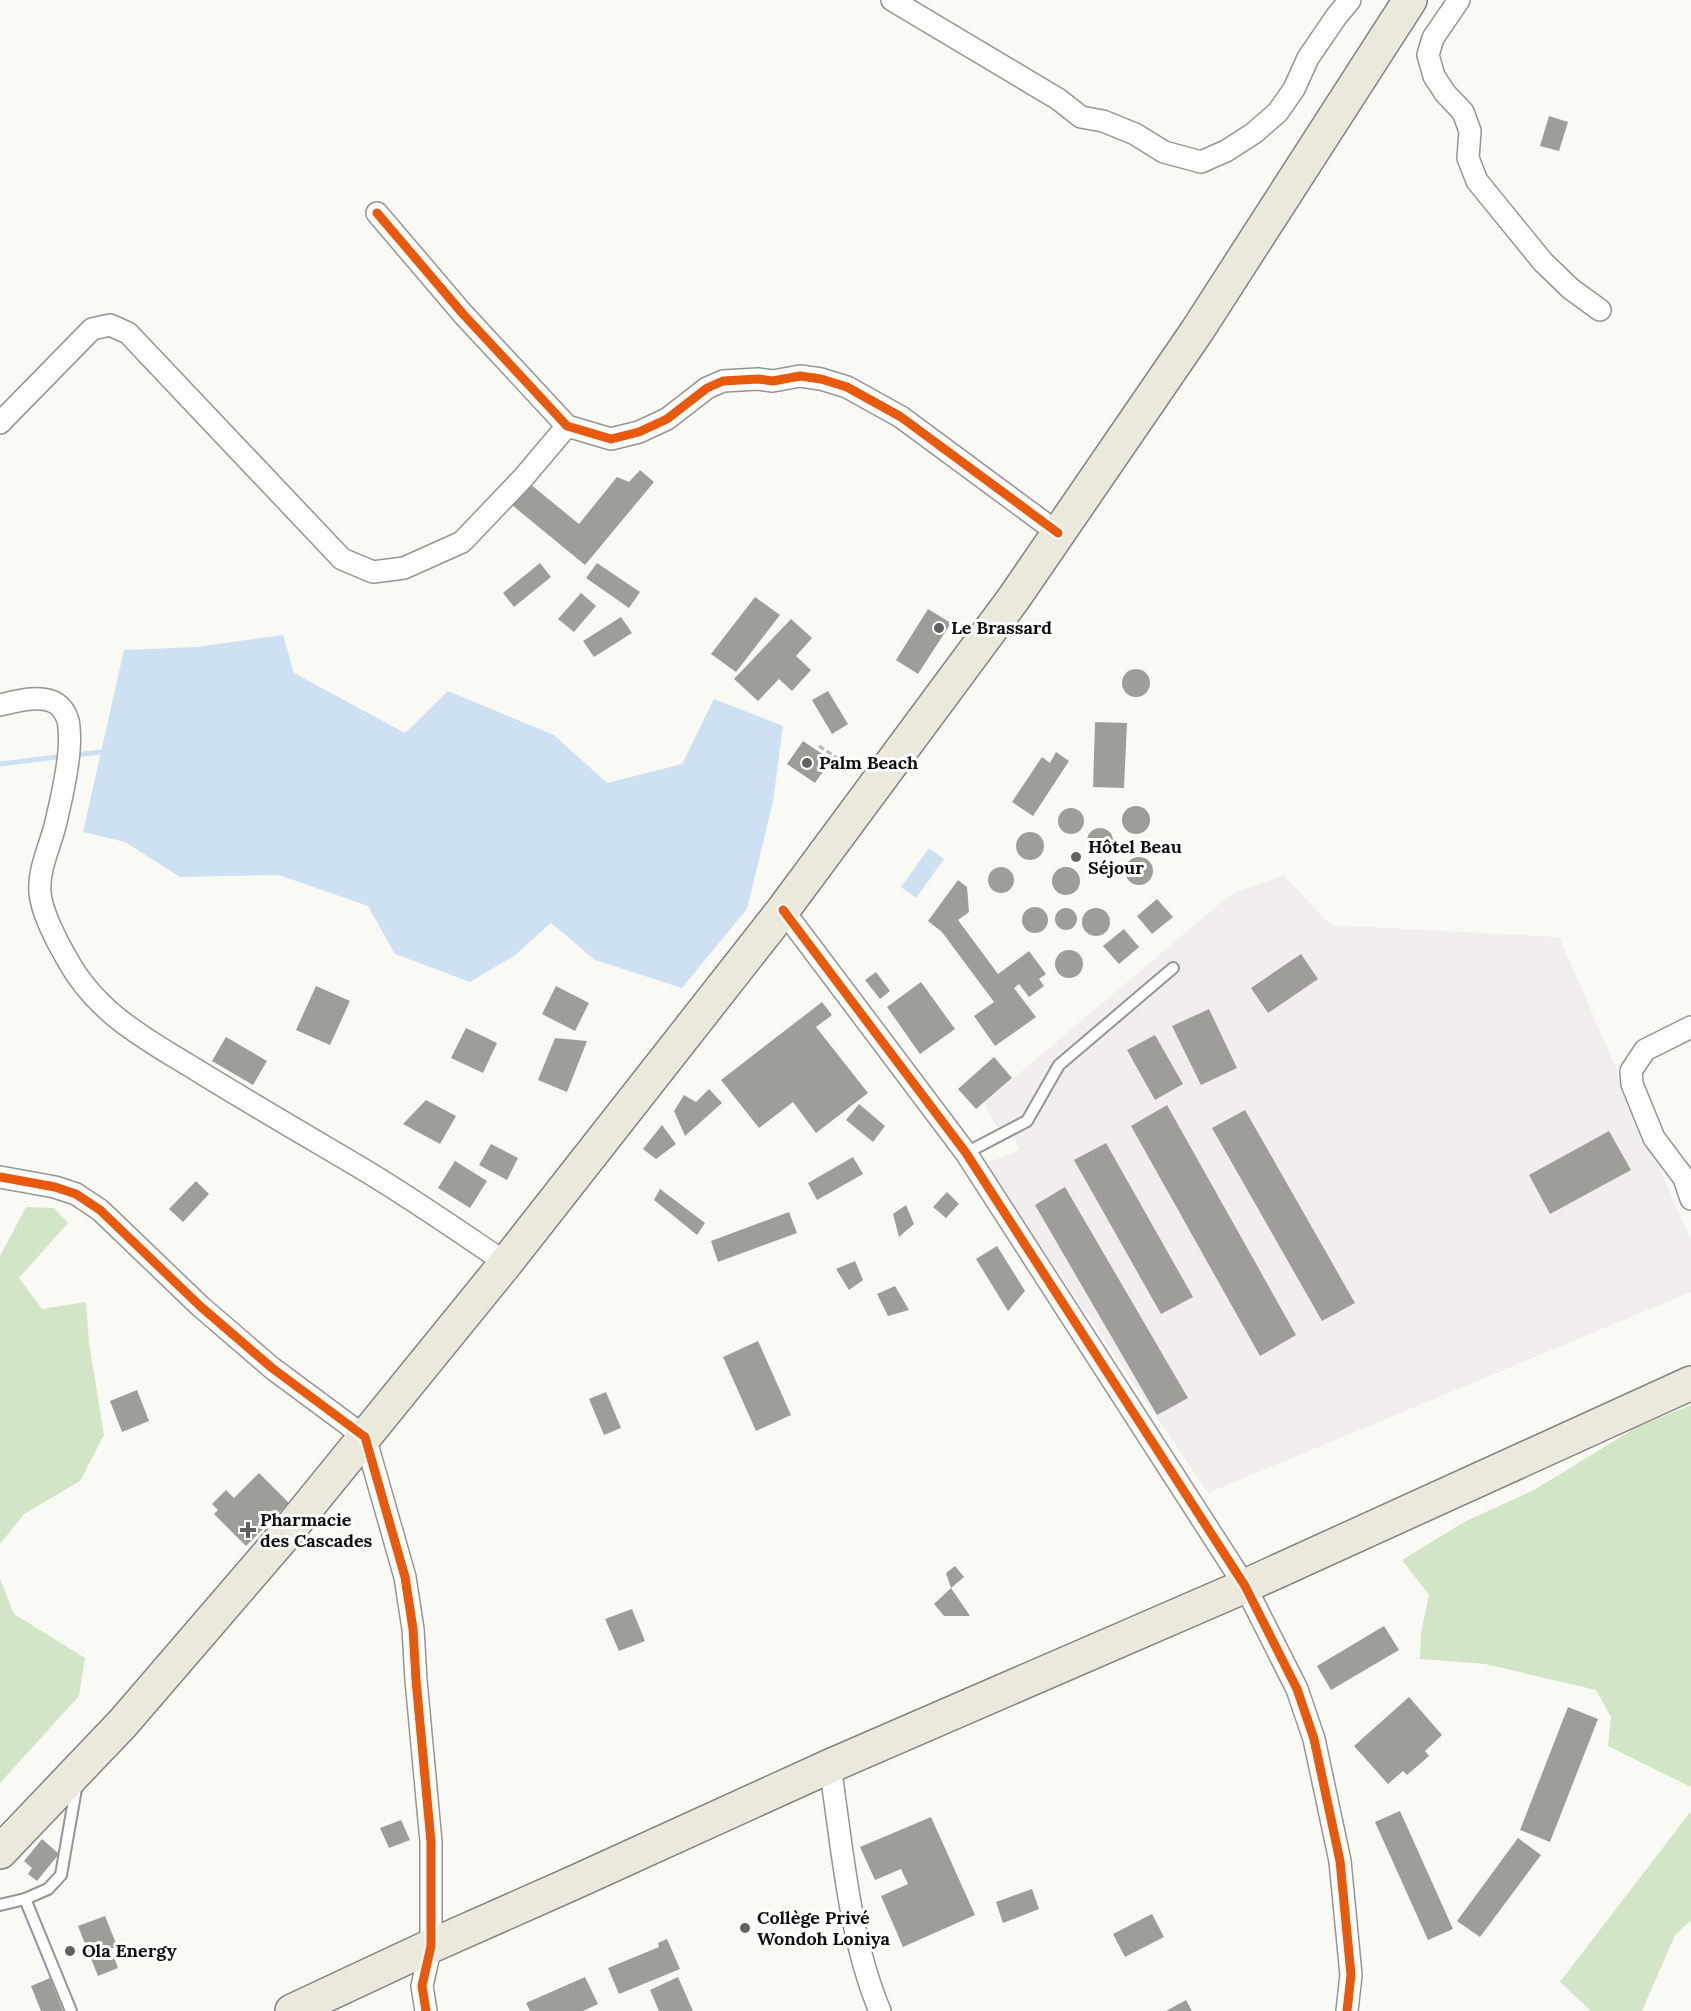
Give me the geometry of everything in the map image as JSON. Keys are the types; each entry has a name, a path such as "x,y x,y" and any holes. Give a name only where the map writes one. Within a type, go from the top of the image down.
{"main road":[{"path":"0,1852 123,1723 190,1647 365,1437 506,1263 783,910 1014,598 1197,331 1410,0"},
{"path":"292,2011 830,1766 1245,1586 1691,1383"}],"street":[{"path":"892,0 1058,99 1081,117 1103,120 1135,134 1164,152 1201,162 1226,151 1254,133 1278,112 1294,89 1308,58 1350,0"},
{"path":"1459,0 1433,38 1428,55 1434,76 1445,93 1463,112 1470,131 1468,158 1477,181 1543,262 1571,289 1600,310"},
{"path":"376,213 463,314 567,426 611,439 639,432 667,419 707,388 723,381 758,379 773,381 800,376 821,379 847,387 901,417 1059,532"},
{"path":"0,423 92,329 110,325 128,333 342,559 373,572 404,568 462,542 523,478 567,426"},
{"path":"0,705 41,699 56,704 64,711 67,719 69,727 66,767 57,820 41,875 40,893 44,911 67,960 89,991 120,1022 396,1189 506,1263"},
{"path":"783,910 966,1153 1245,1586 1297,1689 1314,1739 1340,1861 1351,1975 1347,2011"},
{"path":"1691,1027 1645,1050 1631,1071 1632,1084 1654,1138 1687,1176 1691,1199"},
{"path":"0,1177 55,1187 76,1194 100,1210 200,1306 272,1368 365,1437 405,1577 413,1629 431,1842 431,1946 422,1986 426,2011"},
{"path":"830,1766 851,1905 868,1983 880,2011"},
{"path":"1351,1975 1363,2011"}],"lane":[{"path":"966,1153 1027,1121 1059,1065 1173,968"},
{"path":"0,1905 25,1899 48,1889 61,1875 80,1768"},
{"path":"25,1899 71,2011"}],"path":[{"path":"819,746 876,784"}],"shaded area":[{"path":"1283,875 1331,925 1559,937 1691,1240 1691,1292 1208,1493 985,1164 1019,1150 1011,1129 997,1126 984,1103 1230,895"}],"green space":[{"path":"26,1207 54,1208 68,1223 19,1278 42,1309 86,1302 89,1343 104,1435 80,1481 24,1514 0,1544 0,1256"},
{"path":"1691,1405 1691,1787 1608,1746 1611,1717 1596,1690 1485,1664 1420,1659 1421,1633 1429,1595 1402,1560 1466,1521 1534,1490 1637,1427"},
{"path":"0,1579 14,1614 85,1658 79,1696 0,1783"},
{"path":"1691,1811 1691,1920 1675,1935 1642,2011 1591,2011 1560,1982"}],"water":[{"path":"283,635 294,673 405,733 448,691 554,735 607,783 682,764 714,699 783,726 773,802 747,909 682,988 595,960 551,923 514,956 470,982 395,954 368,906 279,875 180,877 125,842 83,832 124,650 196,647"},
{"path":"929,848 944,859 916,898 901,887"}],"building":[{"path":"1549,116 1568,122 1559,151 1540,146"},
{"path":"640,470 654,482 585,565 512,505 530,484 579,524 617,477 629,482"},
{"path":"540,563 551,577 514,607 503,593"},
{"path":"597,563 640,592 629,608 586,578"},
{"path":"581,593 596,606 574,632 558,619"},
{"path":"755,597 780,615 736,672 711,654"},
{"path":"928,609 951,623 918,674 896,660"},
{"path":"621,617 632,633 594,657 583,641"},
{"path":"791,619 812,638 796,656 811,670 792,691 779,679 758,701 734,679"},
{"path":"1136,669 1146,673 1150,683 1146,693 1136,697 1126,693 1122,683 1126,673"},
{"path":"828,691 848,724 832,734 812,700"},
{"path":"1095,722 1127,723 1124,788 1093,787"},
{"path":"803,741 831,760 815,783 787,764"},
{"path":"1056,752 1069,761 1033,816 1012,802 1042,757 1050,763"},
{"path":"1136,806 1146,810 1150,820 1146,830 1136,834 1126,830 1122,820 1126,810"},
{"path":"1071,808 1080,812 1084,821 1080,830 1071,834 1062,830 1058,821 1062,812"},
{"path":"1100,828 1109,832 1113,841 1109,850 1100,854 1091,850 1087,841 1091,832"},
{"path":"1030,832 1040,836 1044,846 1040,856 1030,860 1020,856 1016,846 1020,836"},
{"path":"1139,857 1149,861 1153,871 1149,881 1139,885 1129,881 1125,871 1129,861"},
{"path":"1001,867 1010,871 1014,880 1010,889 1001,893 992,889 988,880 992,871"},
{"path":"1066,867 1076,871 1080,881 1076,891 1066,895 1056,891 1052,881 1056,871"},
{"path":"958,880 967,887 969,912 958,920 998,974 1029,951 1046,974 1039,979 1044,986 1029,997 1019,984 1014,988 1036,1017 995,1046 974,1016 994,1002 942,932 928,921"},
{"path":"1157,899 1173,917 1152,934 1137,916"},
{"path":"1035,907 1044,911 1048,920 1044,929 1035,933 1026,929 1022,920 1026,911"},
{"path":"1062,908 1070,908 1077,915 1077,923 1070,930 1062,930 1055,923 1055,915"},
{"path":"1096,908 1106,912 1110,922 1106,932 1096,936 1086,932 1082,922 1086,912"},
{"path":"1124,929 1139,947 1119,964 1103,946"},
{"path":"1069,950 1079,954 1083,964 1079,974 1069,978 1059,974 1055,964 1059,954"},
{"path":"1301,954 1318,979 1268,1013 1251,988"},
{"path":"876,972 890,991 880,999 865,980"},
{"path":"921,982 955,1029 920,1054 887,1007"},
{"path":"316,986 350,1001 330,1045 296,1030"},
{"path":"556,986 589,1003 575,1031 542,1014"},
{"path":"822,1002 832,1015 816,1027 868,1093 816,1133 793,1102 759,1128 721,1080"},
{"path":"1209,1009 1237,1068 1201,1085 1172,1026"},
{"path":"466,1028 497,1043 483,1073 451,1058"},
{"path":"1155,1035 1183,1084 1155,1100 1127,1050"},
{"path":"226,1037 267,1061 253,1085 212,1061"},
{"path":"555,1038 587,1041 567,1092 538,1080"},
{"path":"994,1057 1012,1078 976,1109 958,1089"},
{"path":"709,1089 722,1103 685,1136 674,1111 684,1095 696,1102"},
{"path":"426,1100 456,1116 440,1144 403,1124"},
{"path":"859,1104 885,1126 873,1142 846,1120"},
{"path":"1167,1105 1296,1335 1260,1356 1131,1126"},
{"path":"1245,1110 1355,1303 1322,1321 1212,1128"},
{"path":"662,1125 676,1144 656,1159 643,1149"},
{"path":"1609,1131 1631,1170 1550,1214 1529,1175"},
{"path":"1106,1143 1193,1297 1161,1314 1074,1160"},
{"path":"491,1144 518,1158 507,1180 479,1165"},
{"path":"853,1157 863,1174 817,1200 808,1183"},
{"path":"455,1161 487,1181 470,1208 438,1188"},
{"path":"196,1181 209,1194 183,1222 169,1209"},
{"path":"1065,1187 1188,1398 1157,1415 1035,1205"},
{"path":"660,1189 705,1223 697,1235 654,1200"},
{"path":"947,1192 959,1204 946,1218 933,1207"},
{"path":"906,1205 914,1224 899,1237 893,1214"},
{"path":"789,1212 797,1233 718,1262 711,1241"},
{"path":"997,1246 1025,1291 1008,1311 976,1259"},
{"path":"855,1261 863,1280 849,1290 836,1269"},
{"path":"895,1286 909,1310 888,1316 877,1294"},
{"path":"758,1341 791,1415 756,1431 723,1357"},
{"path":"137,1390 149,1421 122,1432 110,1401"},
{"path":"606,1392 621,1428 604,1435 589,1399"},
{"path":"259,1473 289,1503 246,1546 214,1514 218,1510 212,1504 226,1490 234,1498"},
{"path":"955,1566 964,1577 951,1588 946,1573"},
{"path":"951,1588 970,1616 944,1616 934,1604"},
{"path":"632,1609 645,1641 619,1651 605,1619"},
{"path":"1384,1626 1399,1650 1331,1690 1317,1666"},
{"path":"1409,1697 1442,1735 1425,1751 1429,1756 1407,1775 1403,1771 1388,1784 1354,1746"},
{"path":"1568,1707 1598,1719 1550,1842 1520,1830"},
{"path":"1400,1811 1453,1929 1428,1940 1375,1822"},
{"path":"931,1817 975,1915 903,1947 881,1896 908,1884 901,1869 875,1880 860,1847"},
{"path":"401,1820 410,1840 389,1848 380,1828"},
{"path":"1518,1838 1541,1855 1480,1937 1457,1921"},
{"path":"42,1839 59,1854 37,1881 28,1874 32,1868 24,1861"},
{"path":"1032,1889 1039,1909 1003,1923 996,1902"},
{"path":"1152,1914 1164,1937 1125,1957 1113,1934"},
{"path":"105,1916 117,1946 111,1949 118,1968 98,1976 78,1926"},
{"path":"667,1939 680,1969 619,1994 608,1968 659,1947 658,1943"},
{"path":"585,1977 598,2004 583,2011 530,2011 526,2003"},
{"path":"678,1977 693,2011 659,2011 650,1990"},
{"path":"50,1978 63,2011 41,2011 31,1986"},
{"path":"1186,2000 1192,2011 1166,2011"}],"waterway":[{"path":"74,755 102,752"},
{"path":"0,764 65,756"}],"cycle path":[{"path":"377,213 463,314 567,426 611,439 639,432 667,419 707,388 723,381 758,379 773,381 800,376 821,379 847,387 901,417 1058,533"},
{"path":"783,910 966,1153 1245,1586 1297,1689 1314,1739 1340,1861 1351,1975 1347,2011"},
{"path":"0,1177 55,1187 76,1194 100,1210 200,1306 272,1368 365,1437 405,1577 413,1629 431,1842 431,1946 422,1986 426,2011"}],"place":[{"name":"Le Brassard","path":"939,628"},
{"name":"Palm Beach","path":"807,763"},
{"name":"Hôtel Beau Séjour","path":"1076,857"},
{"name":"Pharmacie des Cascades","path":"248,1530"},
{"name":"Collège Privé Wondoh Loniya","path":"745,1928"},
{"name":"Ola Energy","path":"70,1951"}]}
